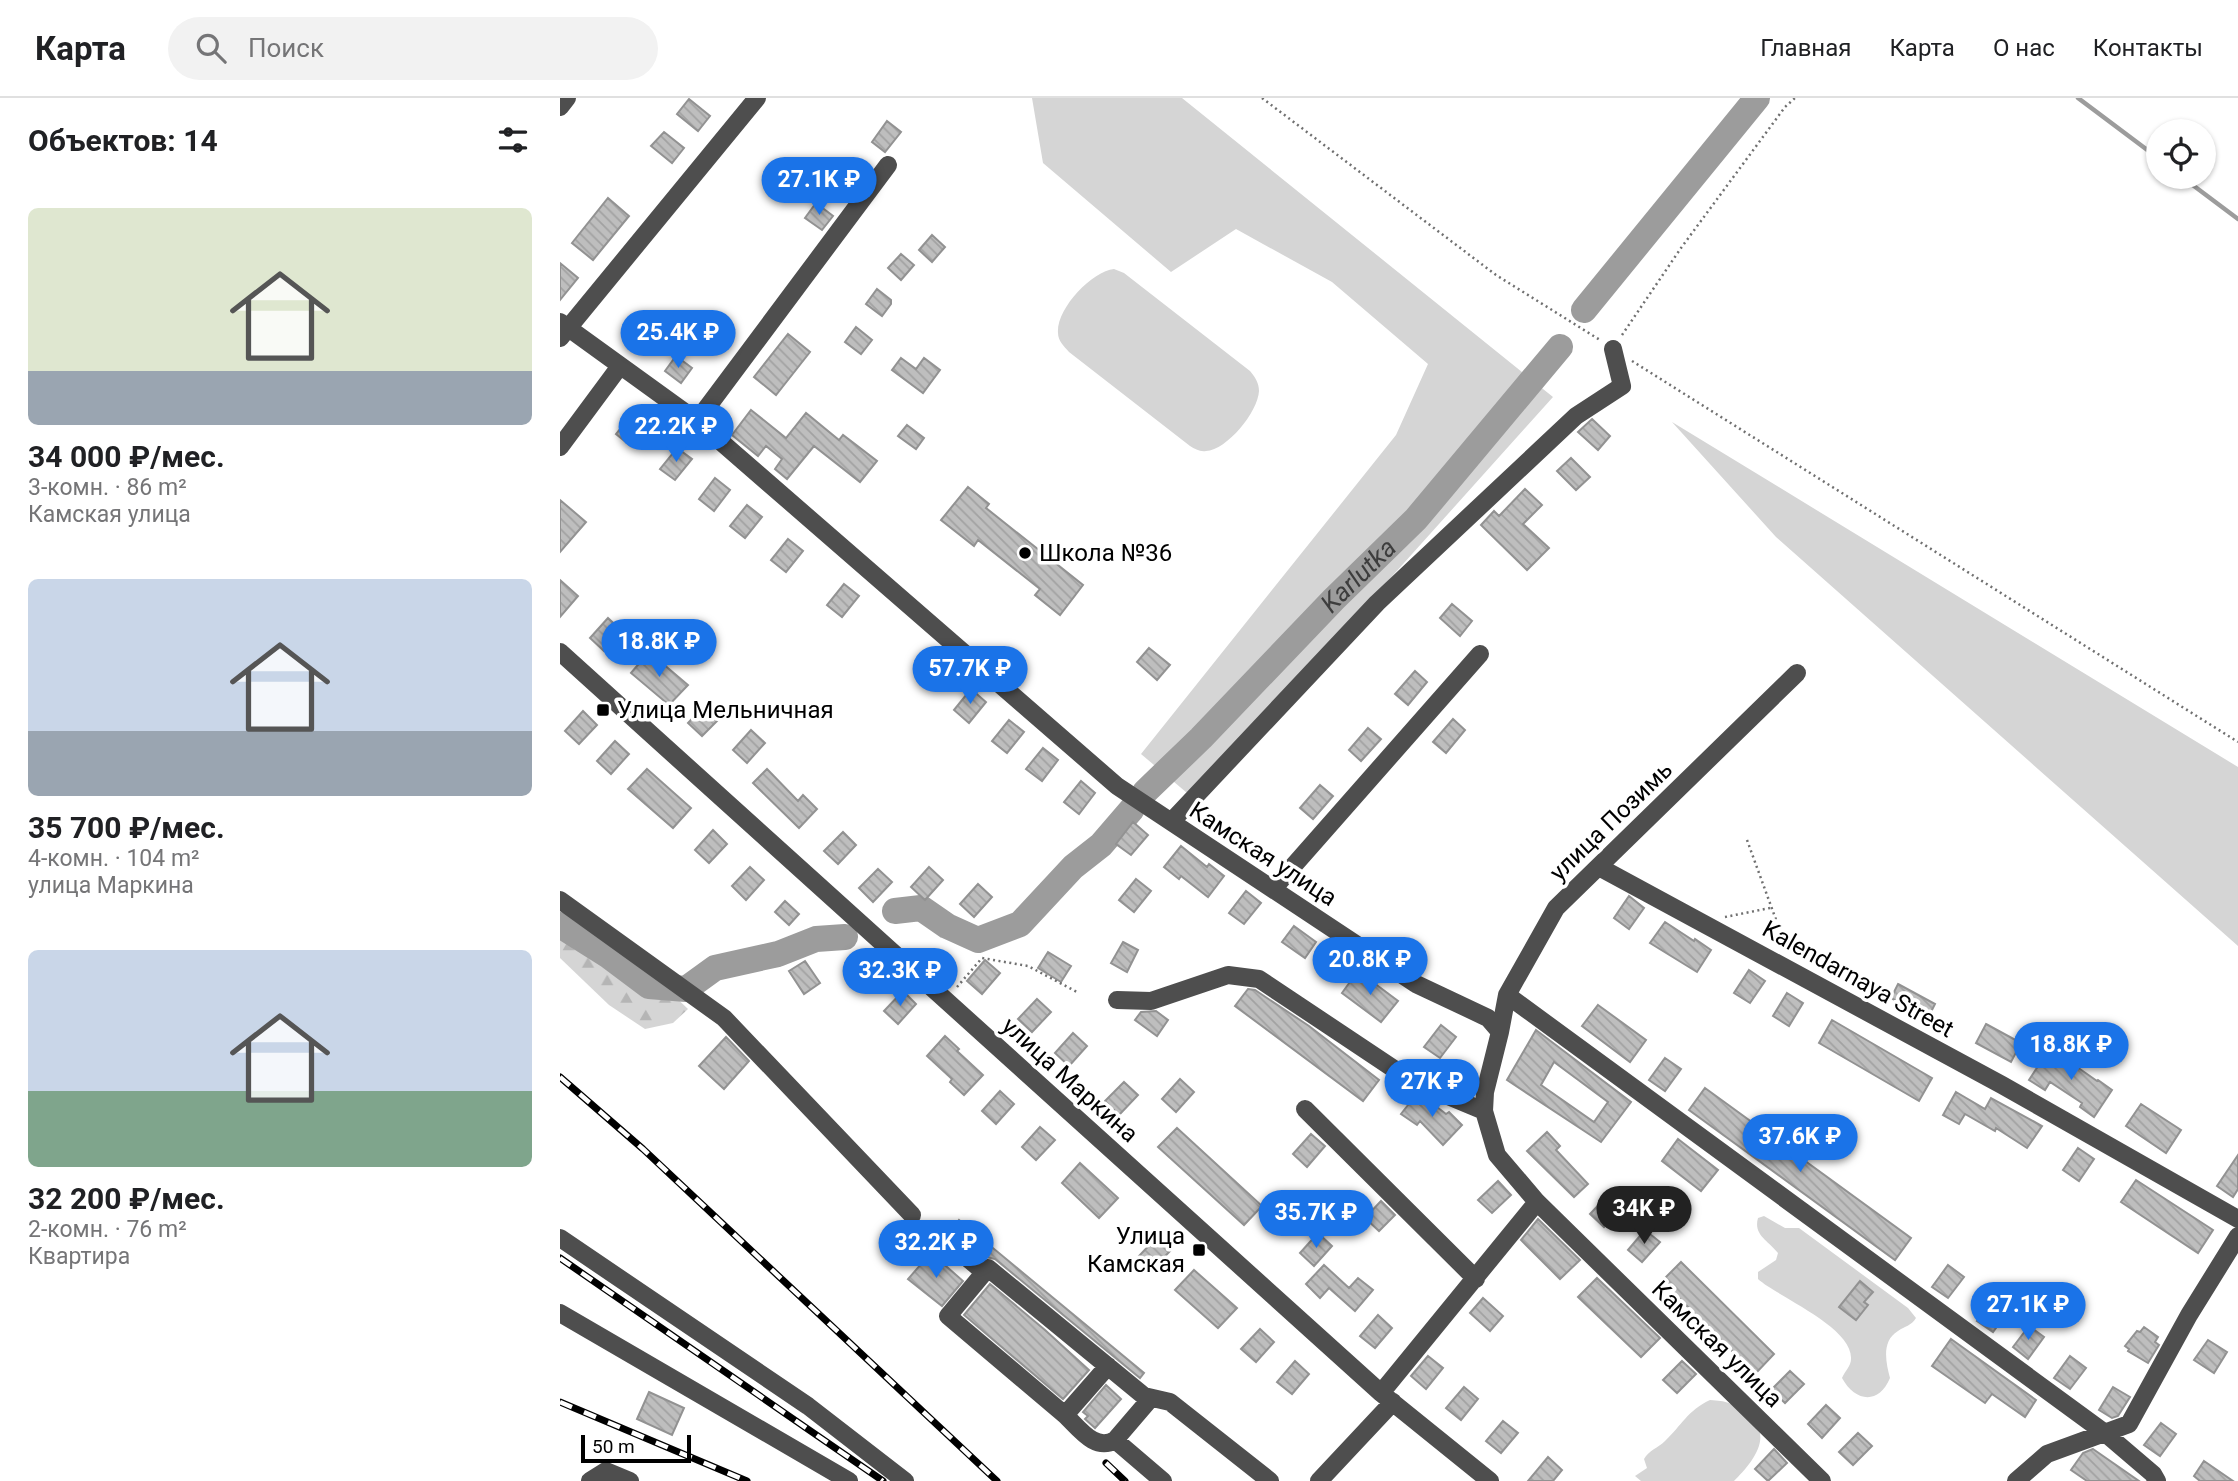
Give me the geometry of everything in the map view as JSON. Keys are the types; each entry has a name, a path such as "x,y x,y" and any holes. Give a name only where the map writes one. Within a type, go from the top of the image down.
{"street":[{"path":"560,107 567,98"},
{"path":"563,329 757,98"},
{"path":"697,421 888,165"},
{"name":"Камская улица","path":"563,329 697,421 1117,786 1416,985 1488,1018 1500,1031 1485,1093 1484,1111 1497,1155 1537,1202 1822,1481"},
{"path":"1171,822 1377,603 1576,416 1622,386 1613,349"},
{"path":"560,447 620,366"},
{"name":"улица Маркина","path":"560,652 1387,1397 1490,1481"},
{"path":"1273,889 1480,654"},
{"name":"улица Позимь","path":"1500,1031 1507,995 1556,908 1797,673"},
{"name":"Kalendarnaya Street","path":"1599,866 2002,1085 2238,1219"},
{"path":"560,900 724,1018 912,1215"},
{"path":"1117,1000 1151,1001 1228,975 1259,979 1412,1081 1484,1111"},
{"path":"1507,995 2105,1433 2153,1474 2157,1481"},
{"path":"1305,1109 1475,1279"},
{"path":"1319,1481 1537,1202"},
{"path":"2016,1481 2047,1454 2129,1424 2189,1315 2238,1236"},
{"path":"560,1238 807,1406 905,1481"},
{"path":"953,1246 984,1272"},
{"path":"1151,1398 1115,1440 1108,1444 1095,1443 948,1315 988,1268 1144,1396 1170,1402 1270,1481"},
{"path":"565,1320 849,1481"},
{"path":"1065,1415 1108,1366"},
{"path":"1115,1440 1163,1481"},
{"path":"590,1481 606,1471 630,1481"}],"path":[{"path":"1262,98 1496,275 2238,742"},
{"path":"1613,349 1681,247 1785,107 1795,98"},
{"path":"1747,840 1796,973"},
{"path":"1701,922 1772,908"},
{"path":"944,1000 982,958 1028,966 1077,992"}],"green space":[{"path":"1032,98 1182,98 1553,397 1193,798 1141,754 1396,435 1428,364 1332,282 1236,229 1171,272 1043,163"},
{"path":"1114,269 1124,273 1250,371 1255,378 1259,391 1253,409 1240,428 1223,444 1204,451 1190,446 1069,352 1060,341 1059,323 1069,303 1096,276"},
{"path":"1672,422 2238,767 2238,946 1776,537"},
{"path":"560,906 644,967 688,1009 673,1023 645,1029 609,1005 560,958"},
{"path":"1764,1216 1785,1228 1799,1228 1908,1308 1916,1318 1889,1340 1886,1359 1890,1378 1880,1393 1867,1397 1853,1392 1842,1378 1851,1359 1848,1347 1840,1336 1828,1324 1758,1279 1758,1272 1776,1260 1778,1253 1758,1229 1758,1218"},
{"path":"1710,1400 1735,1406 1754,1421 1760,1431 1759,1447 1755,1455 1734,1481 1641,1481 1635,1476 1647,1468 1644,1459 1648,1453 1665,1441 1696,1409"}],"building":[{"path":"689,99 710,116 698,131 677,114"},
{"path":"887,121 901,132 885,152 872,142"},
{"path":"664,132 684,148 672,163 651,146"},
{"path":"608,198 629,216 593,260 572,243"},
{"path":"816,203 833,216 822,230 805,218"},
{"path":"932,235 945,247 932,262 919,250"},
{"path":"901,254 914,265 901,280 888,268"},
{"path":"560,263 578,278 560,300"},
{"path":"877,289 891,300 882,316 866,304"},
{"path":"718,318 734,330 723,345 707,332"},
{"path":"856,327 872,340 861,354 845,342"},
{"path":"788,334 810,352 776,395 754,377"},
{"path":"676,356 692,368 681,383 665,371"},
{"path":"901,358 916,369 924,358 940,370 923,393 892,370"},
{"path":"751,410 786,438 806,413 839,440 843,435 877,461 860,482 814,446 787,479 775,469 782,459 766,446 758,456 732,435"},
{"path":"633,413 648,425 631,446 616,434"},
{"path":"1592,419 1610,436 1598,450 1578,432"},
{"path":"907,425 924,438 916,449 898,436"},
{"path":"677,448 692,459 675,480 660,469"},
{"path":"1571,458 1590,477 1576,490 1557,471"},
{"path":"715,478 730,490 714,511 699,499"},
{"path":"968,487 989,504 986,508 1083,585 1060,615 1035,595 1040,589 978,540 974,546 941,520"},
{"path":"1525,489 1542,505 1523,524 1549,548 1527,570 1481,525 1494,511 1499,516"},
{"path":"560,500 586,522 560,552"},
{"path":"747,505 762,517 745,538 730,526"},
{"path":"788,539 803,551 786,572 771,560"},
{"path":"560,580 578,596 560,617"},
{"path":"844,584 859,596 842,617 827,605"},
{"path":"1452,604 1472,621 1460,636 1440,618"},
{"path":"608,618 622,631 604,651 590,638"},
{"path":"1149,648 1170,665 1157,680 1137,662"},
{"path":"649,652 688,685 669,705 631,673"},
{"path":"1415,671 1427,682 1408,705 1395,694"},
{"path":"971,689 986,702 969,723 954,710"},
{"path":"707,703 721,717 702,736 688,723"},
{"path":"583,711 597,725 579,744 565,731"},
{"path":"1453,719 1465,730 1446,753 1433,742"},
{"path":"1009,720 1024,732 1007,753 992,741"},
{"path":"1368,728 1381,739 1361,761 1349,750"},
{"path":"751,730 765,743 747,763 733,750"},
{"path":"615,741 629,754 611,774 597,761"},
{"path":"1043,748 1058,760 1042,781 1026,769"},
{"path":"647,769 691,808 673,828 628,789"},
{"path":"767,769 798,801 803,795 817,809 799,828 753,783"},
{"path":"1081,781 1095,793 1079,814 1064,802"},
{"path":"1320,785 1333,796 1313,819 1300,808"},
{"path":"1133,822 1148,835 1131,855 1116,844"},
{"path":"713,830 727,844 709,863 695,850"},
{"path":"843,832 856,845 838,864 824,851"},
{"path":"1181,846 1207,867 1209,864 1224,876 1208,897 1181,876 1179,879 1164,867"},
{"path":"750,867 764,880 746,900 732,886"},
{"path":"929,867 943,880 925,900 911,887"},
{"path":"878,869 892,882 873,902 859,888"},
{"path":"1136,879 1151,891 1134,912 1119,900"},
{"path":"978,884 992,897 974,917 960,904"},
{"path":"1246,891 1261,903 1244,924 1229,913"},
{"path":"1629,896 1644,908 1629,929 1614,918"},
{"path":"785,901 799,914 789,925 775,912"},
{"path":"1665,922 1711,950 1697,972 1650,943"},
{"path":"1294,926 1316,942 1305,958 1282,942"},
{"path":"1123,942 1138,950 1127,972 1111,963"},
{"path":"1048,952 1071,966 1061,982 1038,968"},
{"path":"863,957 877,970 859,990 845,977"},
{"path":"985,960 1000,973 982,994 967,981"},
{"path":"805,961 820,983 804,994 789,971"},
{"path":"1749,970 1765,981 1750,1003 1734,993"},
{"path":"1358,971 1398,1001 1381,1022 1342,993"},
{"path":"1898,984 1935,1004 1928,1018 1891,998"},
{"path":"1248,989 1255,990 1309,1026 1379,1080 1363,1101 1235,1006"},
{"path":"903,991 916,1004 898,1024 884,1011"},
{"path":"1787,993 1803,1003 1789,1026 1773,1016"},
{"path":"1037,999 1051,1012 1032,1032 1018,1019"},
{"path":"1598,1005 1646,1040 1630,1062 1582,1026"},
{"path":"1156,1011 1168,1020 1157,1036 1135,1020 1141,1012"},
{"path":"1832,1020 1932,1078 1919,1101 1819,1043"},
{"path":"1986,1024 2021,1043 2011,1062 1976,1043"},
{"path":"1441,1025 1456,1037 1440,1058 1424,1047"},
{"path":"1536,1030 1631,1102 1601,1142 1507,1080","holes":["1554,1062 1608,1102 1594,1122 1541,1085"]},
{"path":"1073,1033 1087,1046 1069,1066 1055,1053"},
{"path":"945,1036 983,1075 964,1095 950,1082 952,1079 927,1056"},
{"path":"726,1037 749,1061 724,1089 699,1066"},
{"path":"2050,1048 2112,1090 2094,1117 2080,1107 2082,1103 2050,1082 2045,1090 2029,1080"},
{"path":"1665,1058 1681,1069 1665,1091 1649,1080"},
{"path":"1180,1079 1194,1092 1176,1112 1162,1099"},
{"path":"1124,1082 1138,1095 1119,1115 1105,1101"},
{"path":"1705,1088 1911,1238 1895,1260 1689,1110"},
{"path":"1000,1091 1014,1104 996,1124 982,1111"},
{"path":"1956,1092 1985,1109 1991,1098 2042,1126 2027,1148 1996,1128 1995,1131 1965,1114 1959,1124 1943,1115"},
{"path":"1416,1095 1428,1100 1446,1114 1449,1112 1462,1125 1443,1145 1420,1121 1417,1125 1401,1114"},
{"path":"2141,1104 2181,1130 2166,1153 2126,1126"},
{"path":"1040,1127 1055,1140 1036,1160 1022,1147"},
{"path":"1177,1128 1262,1206 1244,1225 1158,1147"},
{"path":"1547,1132 1560,1146 1556,1150 1588,1184 1574,1197 1527,1151"},
{"path":"1311,1134 1325,1146 1307,1167 1293,1154"},
{"path":"1678,1139 1718,1170 1701,1191 1662,1161"},
{"path":"2078,1148 2094,1159 2079,1181 2063,1170"},
{"path":"2238,1155 2238,1189 2233,1197 2217,1186"},
{"path":"1080,1163 1118,1198 1099,1218 1062,1183"},
{"path":"2136,1180 2213,1230 2198,1253 2121,1202"},
{"path":"1498,1181 1511,1195 1492,1213 1478,1200"},
{"path":"1608,1195 1622,1208 1604,1227 1590,1214"},
{"path":"1381,1201 1395,1215 1379,1231 1365,1218"},
{"path":"1538,1219 1580,1260 1560,1279 1521,1240"},
{"path":"959,1220 1144,1373 1140,1378 995,1259 986,1257 960,1237 948,1234"},
{"path":"1645,1230 1660,1242 1642,1262 1628,1250"},
{"path":"1318,1233 1332,1246 1314,1266 1300,1253"},
{"path":"1157,1237 1171,1250 1152,1270 1139,1256"},
{"path":"931,1253 963,1281 942,1306 908,1279"},
{"path":"1681,1262 1774,1354 1755,1374 1662,1281"},
{"path":"1324,1265 1349,1288 1358,1278 1373,1290 1355,1311 1329,1288 1320,1298 1306,1284"},
{"path":"1948,1265 1964,1277 1948,1298 1932,1287"},
{"path":"1194,1270 1237,1308 1218,1328 1175,1290"},
{"path":"1597,1278 1660,1338 1641,1357 1578,1297"},
{"path":"1860,1281 1873,1292 1864,1302 1868,1305 1856,1320 1839,1307"},
{"path":"990,1284 1089,1370 1063,1399 964,1315"},
{"path":"1483,1298 1503,1316 1490,1331 1470,1313"},
{"path":"1993,1299 2009,1310 1993,1332 1977,1321"},
{"path":"1378,1315 1392,1328 1375,1348 1360,1336"},
{"path":"2029,1326 2044,1337 2028,1359 2013,1347"},
{"path":"2144,1327 2158,1337 2155,1342 2159,1345 2148,1363 2128,1351 2125,1346 2137,1331 2140,1332"},
{"path":"1260,1329 1274,1342 1256,1362 1241,1349"},
{"path":"1951,1339 2036,1400 2025,1417 1992,1394 1985,1403 1932,1366"},
{"path":"2208,1340 2227,1352 2214,1373 2194,1360"},
{"path":"1428,1356 1443,1368 1426,1389 1411,1376"},
{"path":"2070,1356 2086,1368 2070,1389 2054,1378"},
{"path":"1295,1361 1309,1374 1292,1394 1277,1382"},
{"path":"1682,1361 1696,1374 1677,1393 1663,1380"},
{"path":"1790,1371 1804,1384 1785,1403 1771,1390"},
{"path":"1106,1385 1121,1399 1095,1428 1085,1419 1088,1416 1083,1412"},
{"path":"1464,1387 1478,1399 1461,1420 1446,1408"},
{"path":"2113,1387 2130,1397 2118,1416 2112,1418 2099,1410"},
{"path":"649,1392 684,1408 672,1435 637,1419"},
{"path":"1826,1405 1840,1418 1822,1438 1808,1424"},
{"path":"1503,1421 1518,1433 1501,1453 1486,1441"},
{"path":"2161,1423 2176,1434 2160,1456 2144,1445"},
{"path":"1858,1433 1872,1446 1853,1465 1839,1452"},
{"path":"1774,1449 1787,1463 1768,1481 1755,1469"},
{"path":"2093,1449 2139,1481 2087,1481 2071,1470 2083,1453"},
{"path":"1548,1457 1562,1470 1553,1481 1528,1481"},
{"path":"2204,1461 2233,1481 2200,1481 2194,1476"}],"waterway":[{"name":"Karlutka","path":"1584,310 1757,98"},
{"path":"2078,98 2146,149"},
{"path":"2198,189 2238,219"},
{"name":"Karlutka","path":"1145,792 1416,519 1560,347"},
{"name":"Karlutka","path":"895,911 921,908 947,926 978,940 1020,924 1073,867 1101,845 1132,809"},
{"name":"Karlutka","path":"560,925 609,956 649,986 686,989 715,968 778,954 816,939 845,937"}],"railway":[{"path":"560,1077 643,1149 997,1481"},
{"path":"560,1258 883,1481"},
{"path":"560,1402 747,1481"},
{"path":"1106,1463 1125,1481"}],"place":[{"name":"Школа №36","path":"1025,553"},
{"name":"Улица Мельничная","path":"603,710"},
{"name":"Улица Камская","path":"1199,1250"}]}
